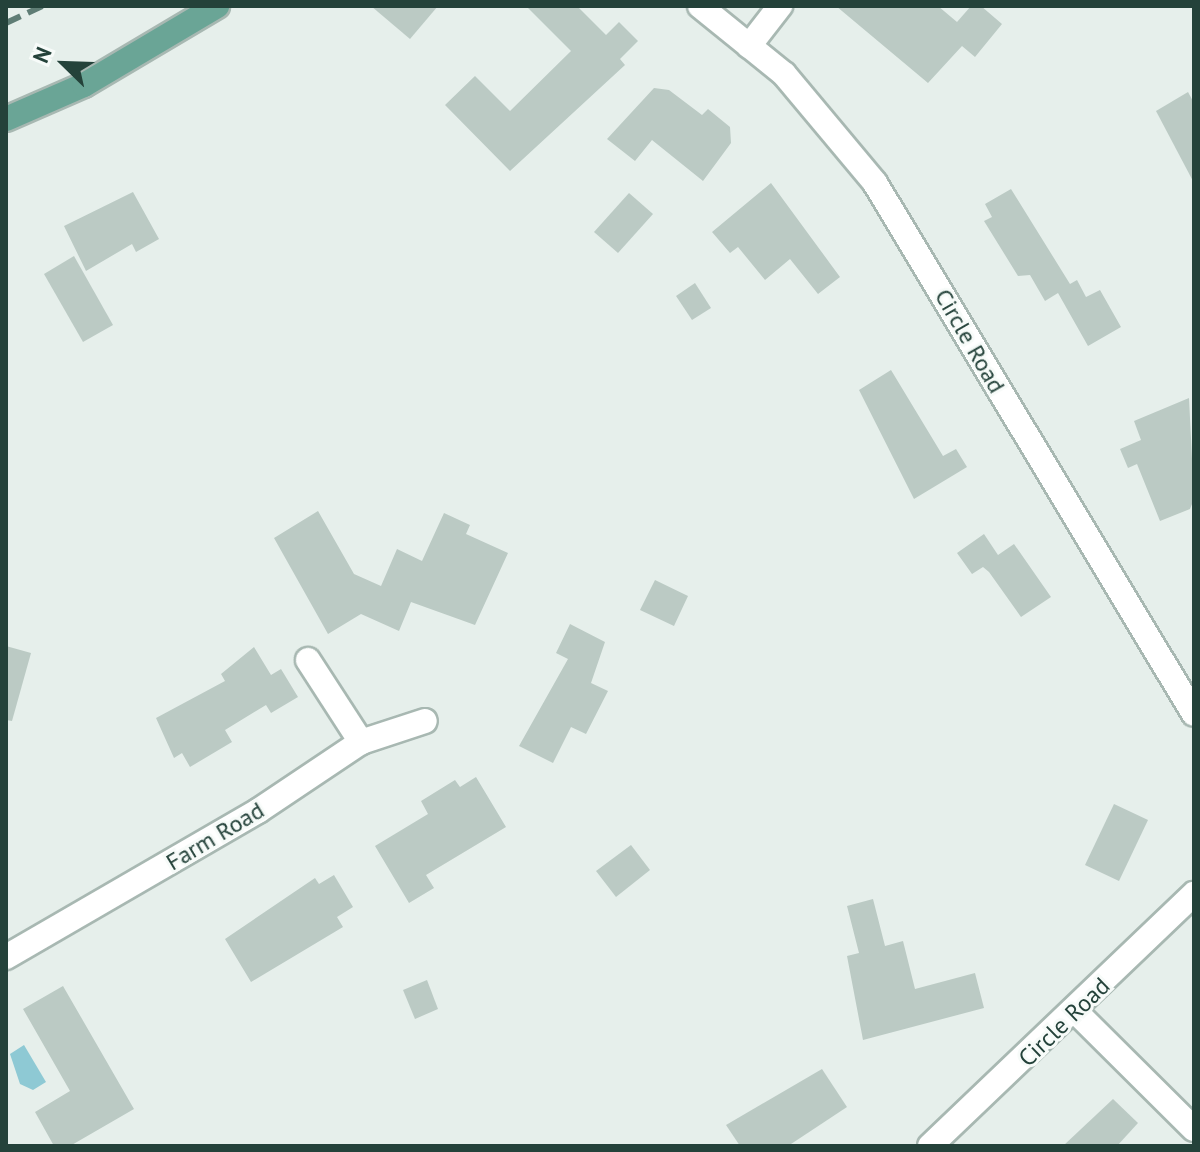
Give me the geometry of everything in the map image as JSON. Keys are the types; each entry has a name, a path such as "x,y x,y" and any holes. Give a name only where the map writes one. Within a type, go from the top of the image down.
{"main road":[{"path":"6,119 98,77 217,6"}],"street":[{"name":"Circle Road","path":"700,6 749,46 831,122 875,183 1194,714"},
{"path":"749,46 780,6"},
{"path":"308,660 361,742"},
{"name":"Farm Road","path":"6,957 258,811 361,742 425,721"},
{"name":"Circle Road","path":"930,1146 1076,1012 1194,894"},
{"path":"1076,1012 1194,1129"}],"water":[{"path":"24,1045 46,1082 33,1090 20,1084 10,1054"}],"building":[{"path":"371,6 438,6 410,39"},
{"path":"526,6 577,6 606,35 619,22 638,41 620,59 625,65 510,171 445,105 475,76 510,111 571,51"},
{"path":"836,6 938,6 957,22 971,6 981,6 1002,24 975,57 962,46 928,83"},
{"path":"654,88 669,90 702,115 708,109 730,127 731,143 703,181 652,140 635,161 607,139"},
{"path":"1188,92 1194,103 1194,183 1156,111"},
{"path":"771,183 840,277 818,294 790,259 765,280 738,247 730,253 712,232"},
{"path":"1011,189 1070,284 1077,280 1086,297 1100,290 1121,327 1088,346 1058,293 1045,301 1030,275 1018,276 984,221 992,217 985,204"},
{"path":"133,192 159,239 136,252 132,244 86,271 64,226"},
{"path":"629,193 653,214 618,253 594,232"},
{"path":"74,256 113,325 83,342 44,274"},
{"path":"695,283 711,308 692,320 676,296"},
{"path":"891,370 943,456 956,449 967,467 914,499 859,390"},
{"path":"1189,398 1194,499 1190,509 1160,521 1137,464 1128,468 1120,449 1141,440 1134,421"},
{"path":"318,511 354,574 381,586 397,549 422,561 444,513 470,525 466,534 508,553 475,625 411,602 399,631 361,614 328,634 274,538"},
{"path":"984,534 998,555 1014,544 1051,597 1021,617 989,572 983,567 972,574 957,553"},
{"path":"655,580 688,596 674,626 640,610"},
{"path":"570,624 605,642 591,683 608,691 586,734 571,727 553,763 519,746 568,659 556,653"},
{"path":"6,646 31,653 12,721 6,720"},
{"path":"254,647 271,675 281,669 298,697 271,713 266,705 225,730 232,742 190,767 182,753 174,758 156,718 225,681 221,674"},
{"path":"476,777 506,827 426,875 434,888 409,903 375,846 428,814 421,801 455,780 460,787"},
{"path":"1114,804 1148,820 1119,881 1085,865"},
{"path":"631,845 650,870 616,897 596,871"},
{"path":"334,875 353,907 337,917 343,927 251,982 225,939 315,878 319,884"},
{"path":"873,899 885,946 903,941 915,989 975,973 984,1008 863,1040 847,956 859,953 847,906"},
{"path":"427,980 438,1009 415,1019 403,990"},
{"path":"63,986 134,1109 70,1146 54,1146 35,1112 70,1091 23,1009"},
{"path":"822,1069 847,1107 788,1146 740,1146 726,1125"},
{"path":"1113,1099 1138,1123 1117,1146 1063,1146"}],"railway":[{"path":"6,23 42,6"}]}
